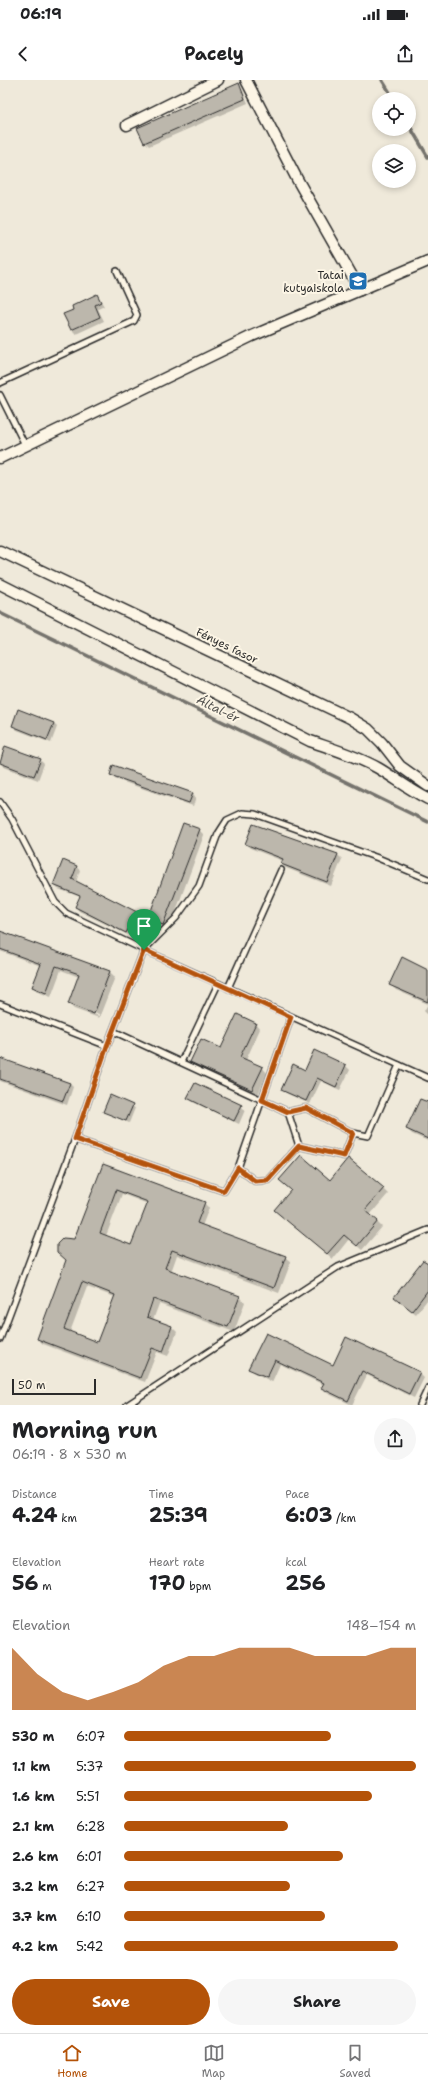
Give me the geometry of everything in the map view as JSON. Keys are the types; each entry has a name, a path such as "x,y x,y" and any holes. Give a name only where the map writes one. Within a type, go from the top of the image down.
{"street":[{"path":"127,124 218,80"},
{"path":"246,80 297,179 360,290"},
{"path":"0,458 252,336 428,260"},
{"name":"Fényes fasor","path":"0,550 350,718 368,729 382,743 400,766 428,786"},
{"path":"0,584 310,741 352,756 378,768 408,789 428,799"}],"lane":[{"path":"0,383 134,321 137,315 117,271"},
{"path":"0,395 25,445"},
{"path":"0,802 12,819 54,902 66,912 218,984 428,1078"},
{"path":"0,1339 75,1139 112,1031 144,950 176,918 199,886 218,834 228,820 242,813 256,814 378,858 428,879"},
{"path":"228,988 281,870"},
{"path":"181,1062 218,984"},
{"path":"0,1004 107,1046"},
{"path":"75,1139 224,1191 238,1168 291,1017"},
{"path":"112,1031 288,1112 306,1108 353,1133 368,1136 399,1065"},
{"path":"288,1112 299,1146"},
{"path":"299,1146 344,1156 353,1133"},
{"path":"238,1168 255,1181 268,1180 299,1146"},
{"path":"127,1405 338,1267 428,1230"},
{"path":"420,1405 428,1388"}],"building":[{"path":"239,83 245,99 144,143 137,128"},
{"path":"97,294 101,302 95,305 100,317 71,330 63,314 73,310 72,306"},
{"path":"18,709 54,723 47,740 12,726"},
{"path":"5,746 41,759 34,776 0,763"},
{"path":"113,765 193,793 189,803 110,775"},
{"path":"183,823 200,829 163,925 148,919"},
{"path":"253,824 338,854 327,882 281,864 283,859 245,844"},
{"path":"63,860 77,866 72,879 137,912 126,933 75,907 80,896 53,885"},
{"path":"0,931 110,971 94,1014 68,1004 79,974 56,966 46,993 32,987 41,964 0,949"},
{"path":"402,957 428,970 428,1002 389,985"},
{"path":"237,1014 256,1023 240,1057 263,1067 252,1090 190,1062 201,1039 221,1048"},
{"path":"314,1050 346,1065 336,1087 317,1078 306,1101 281,1090 293,1064 305,1070"},
{"path":"0,1058 70,1083 63,1101 0,1079"},
{"path":"195,1083 242,1105 234,1121 187,1098"},
{"path":"110,1095 133,1105 126,1121 103,1112"},
{"path":"420,1099 428,1102 428,1139 406,1129"},
{"path":"301,1155 330,1180 348,1158 384,1188 365,1210 378,1221 357,1246 344,1235 327,1254 274,1210 291,1190 279,1180"},
{"path":"103,1164 205,1202 197,1223 286,1256 274,1288 172,1250 165,1268 240,1296 228,1327 153,1299 147,1317 172,1326 163,1352 152,1348 140,1378 37,1339 66,1260 57,1252 57,1244 63,1238 74,1239","holes":["116,1190 148,1202 131,1245 100,1233","82,1282 115,1295 97,1342 64,1329"]},
{"path":"423,1260 428,1263 428,1290 412,1311 394,1297"},
{"path":"266,1333 333,1365 346,1337 420,1372 409,1394 362,1371 348,1401 321,1388 324,1383 275,1360 267,1377 248,1369"}],"waterway":[{"path":"382,80 390,92"},
{"path":"416,136 428,157"},
{"name":"Által-ér","path":"0,613 428,822"}],"place":[{"name":"Tatai kutyaiskola","path":"358,281"}],"route":[{"path":"144,950 291,1017 262,1100 288,1112 306,1108 353,1133 344,1156 299,1146 268,1180 255,1181 238,1168 224,1191 75,1139 107,1046 144,950"}]}
